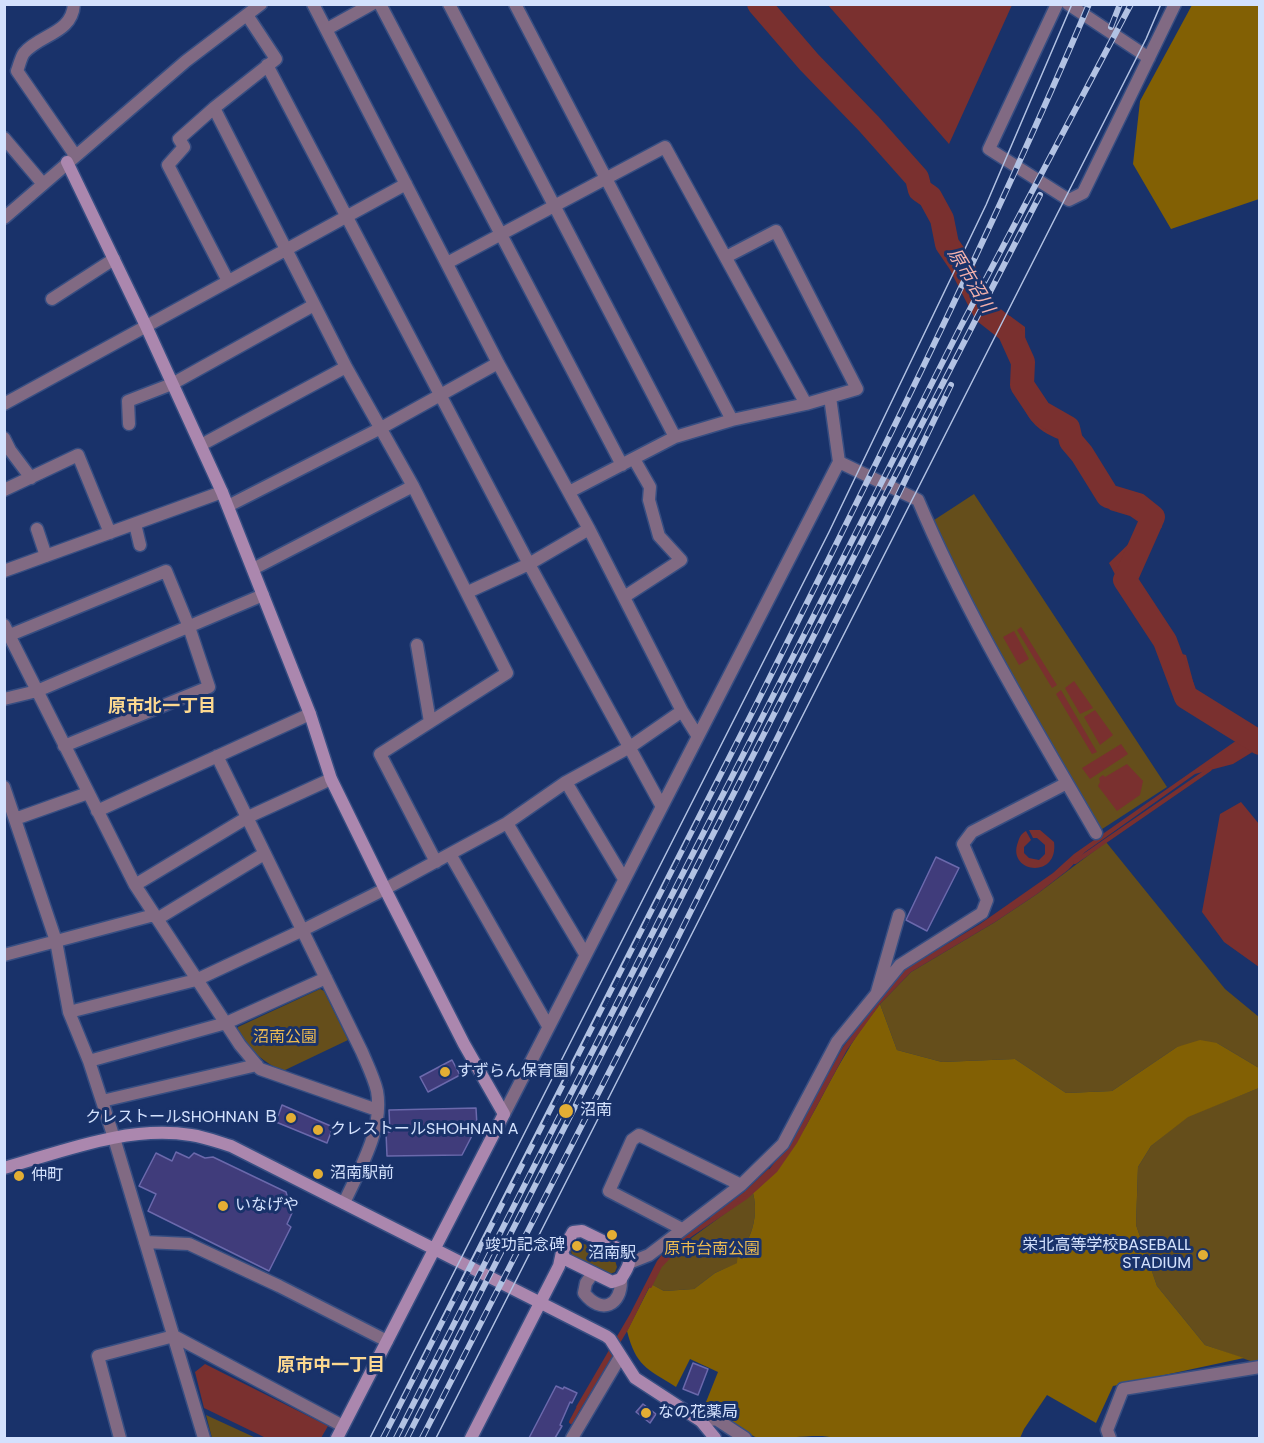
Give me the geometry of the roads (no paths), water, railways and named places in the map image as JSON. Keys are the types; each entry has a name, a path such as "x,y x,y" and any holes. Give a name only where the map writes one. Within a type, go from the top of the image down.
{"street":[{"path":"74,4 69,22 24,53 17,71 71,159 114,259 222,492 310,714 331,779 464,1044 504,1114"},
{"path":"6,211 43,184 186,61 261,4"},
{"path":"313,4 498,363 590,529 682,711 697,735"},
{"path":"327,29 372,4"},
{"path":"380,4 622,465"},
{"path":"449,4 675,437"},
{"path":"515,4 608,178 732,420"},
{"path":"1057,4 989,149 1069,200 1083,193 1175,4"},
{"path":"1068,4 1149,58"},
{"path":"228,281 168,165 184,147 179,139 276,59 247,15"},
{"path":"267,65 529,564 662,805"},
{"path":"214,108 346,367 413,486 468,592 507,673 380,754 436,862"},
{"path":"4,138 43,184"},
{"path":"447,263 665,147 806,404"},
{"path":"4,404 406,184"},
{"path":"569,492 675,437 732,420 806,404 857,389 776,231 726,257"},
{"path":"52,299 114,259"},
{"path":"129,424 128,401 172,384 314,305"},
{"path":"228,506 381,428 498,363"},
{"path":"201,445 346,367"},
{"path":"337,1438 838,462 830,397"},
{"path":"4,438 30,478"},
{"path":"4,490 78,455 110,533"},
{"path":"624,597 681,560 658,536 649,500 650,487 634,459"},
{"path":"838,462 918,501 942,556 1005,675 1096,833"},
{"path":"253,569 413,486"},
{"path":"4,571 222,492"},
{"path":"135,524 140,545"},
{"path":"37,529 46,556"},
{"path":"468,592 529,564 590,529"},
{"path":"64,746 209,687 189,627 166,572 6,630 64,746 135,885 196,980 256,1065 279,1077 377,1110"},
{"path":"4,699 37,691 263,595"},
{"path":"417,645 430,722"},
{"path":"69,1012 196,980 303,930 507,823 566,782 630,747 682,711"},
{"path":"97,811 310,714"},
{"path":"217,756 327,978 362,1052 377,1092 375,1127 367,1153 344,1203"},
{"path":"135,885 248,817 331,779"},
{"path":"566,782 624,879"},
{"path":"629,1263 650,1255 741,1185 783,1144 837,1042 900,965 982,913 987,900 963,844 972,832 1067,783"},
{"path":"4,788 56,940 69,1012 89,1061 114,1138 204,1438"},
{"path":"15,819 88,793"},
{"path":"507,823 585,954"},
{"path":"4,955 56,940 155,917 264,854"},
{"path":"450,854 548,1026"},
{"path":"876,996 899,915"},
{"path":"89,1061 225,1023 327,978"},
{"path":"102,1101 256,1065"},
{"path":"4,1168 114,1138 141,1134 190,1135 210,1139 256,1158 606,1336 635,1378 701,1421 716,1438"},
{"path":"682,1229 609,1191 632,1140 639,1135 741,1185"},
{"path":"471,1438 564,1260 573,1232 582,1231 628,1255 629,1263 621,1279 622,1287 613,1303 598,1306 584,1293 586,1283 593,1273"},
{"path":"146,1242 189,1244 279,1286 387,1341"},
{"path":"564,1260 609,1281 621,1279"},
{"path":"120,1438 98,1356 174,1336 343,1426"},
{"path":"572,1438 620,1357"},
{"path":"1110,1438 1107,1430 1123,1389 1260,1367"},
{"path":"701,1421 716,1419 745,1438"}],"waterway":[{"name":"原市沼川","path":"759,4 809,62 917,178 920,190 930,197 942,219 947,244 960,263 985,312 1009,331 1023,362 1022,385 1040,412 1068,428 1071,441 1082,454 1108,496 1138,505 1153,517 1125,580 1165,641 1186,697 1260,743"},
{"path":"1075,862 1210,769"},
{"path":"712,1218 746,1193 769,1171"},
{"path":"650,1286 660,1266 679,1246"},
{"path":"571,1422 580,1405"}],"tram line":[{"path":"370,1438 829,532 986,205 1072,4"},
{"path":"436,1438 1146,39 1161,4"}],"railway":[{"path":"383,1438 618,978 887,442 1011,181 1089,4"},
{"path":"1111,27 1120,4"},
{"path":"396,1438 961,326 1131,4"},
{"path":"407,1438 876,513 1040,195"},
{"path":"422,1438 673,947 951,385"}],"place":[{"name":"すずらん保育園","path":"445,1072"},
{"name":"沼南","path":"566,1111"},
{"name":"クレストールSHOHNAN Ｂ","path":"291,1118"},
{"name":"クレストールSHOHNAN A","path":"318,1130"},
{"name":"沼南駅前","path":"318,1174"},
{"name":"仲町","path":"19,1176"},
{"name":"いなげや","path":"223,1206"},
{"name":"沼南駅","path":"612,1235"},
{"name":"竣功記念碑","path":"577,1246"},
{"name":"栄北高等学校BASEBALL STADIUM","path":"1203,1255"},
{"name":"なの花薬局","path":"646,1413"}],"district":[{"name":"原市北一丁目","path":"162,707"},
{"name":"原市中一丁目","path":"331,1366"}],"park label":[{"name":"沼南公園","path":"285,1038"},
{"name":"原市台南公園","path":"712,1250"}]}
